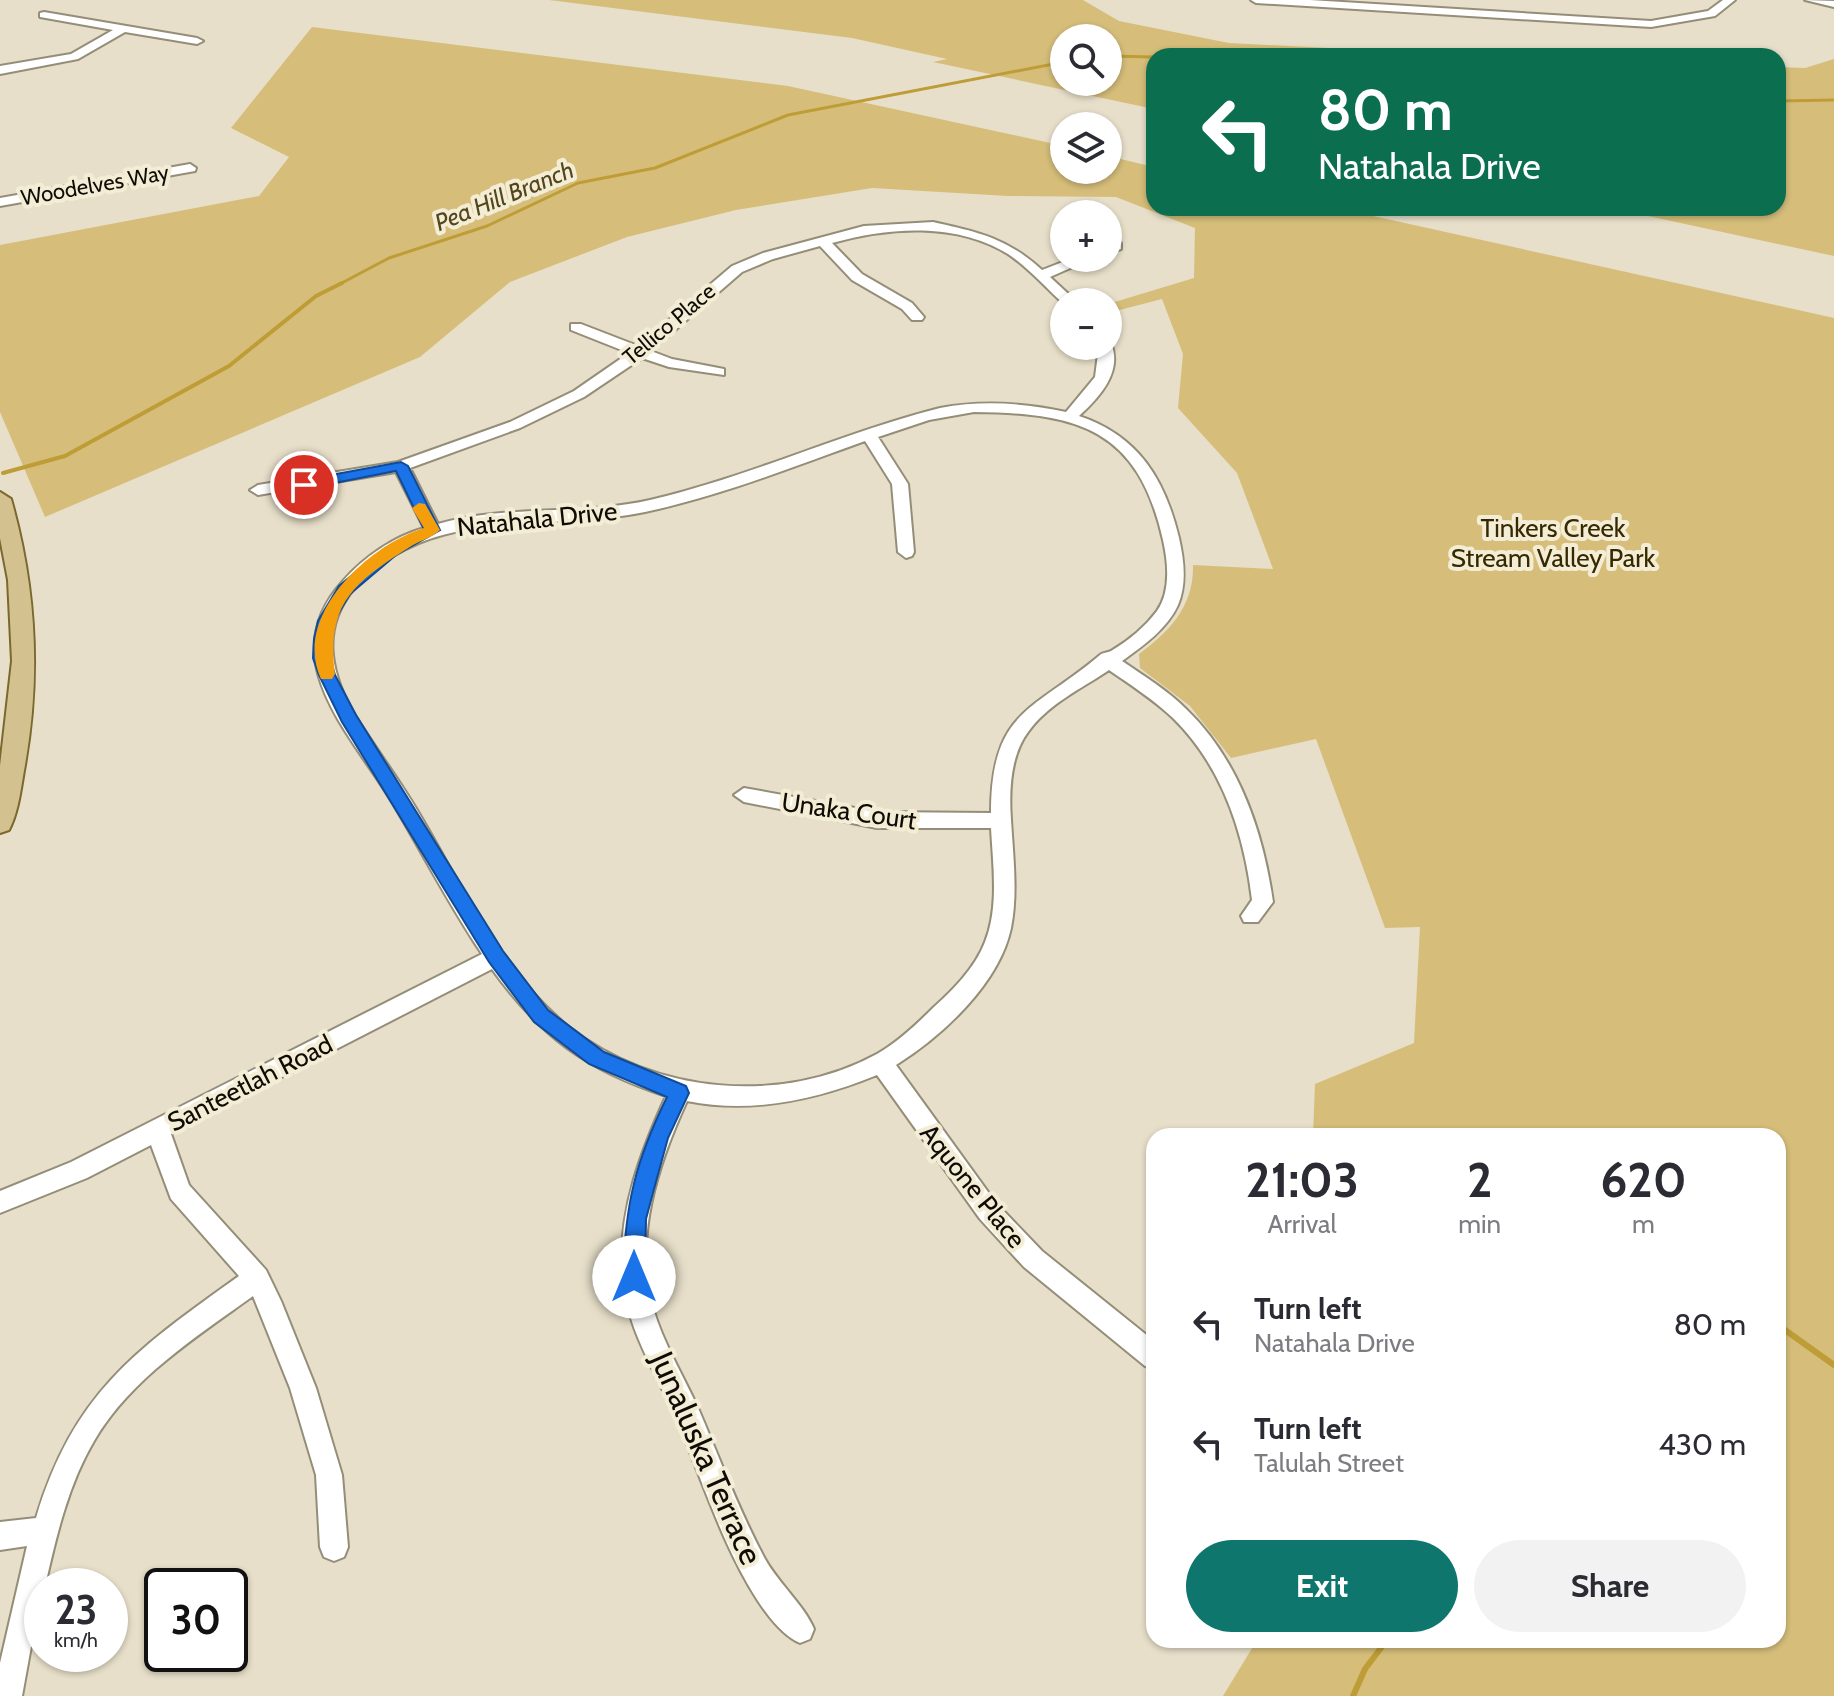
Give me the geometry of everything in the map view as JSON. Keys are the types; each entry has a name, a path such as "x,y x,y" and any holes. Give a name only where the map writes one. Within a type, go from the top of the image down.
{"main road":[{"path":"0,499 15,545 23,605 25,666 15,764 0,823"}],"street":[{"path":"1256,0 1651,24 1711,14 1730,0"},
{"path":"1462,0 1465,14"},
{"path":"1810,0 1834,4"},
{"path":"44,15 197,41"},
{"path":"0,70 74,57 121,30"},
{"name":"Woodelves Way","path":"0,202 190,168"},
{"name":"Tellico Place","path":"258,490 401,466 465,445 537,415 579,394 639,353 737,269 768,256 881,227 945,227 1005,246 1055,288"},
{"path":"824,242 857,277 907,306 917,317"},
{"path":"1041,275 1050,272"},
{"path":"576,327 639,353 691,369 719,372"},
{"path":"1069,418 1095,393 1107,367 1107,360"},
{"name":"Natahala Drive","path":"974,407 1027,409 1069,418 1105,433 1142,464 1153,482 1172,544 1175,581 1165,614 1028,717 1013,740 1000,773 998,793 1002,821 1000,929 991,952 953,1004 881,1063 822,1085 779,1094 735,1097 679,1093 596,1058 561,1034 541,1016 496,957 348,717 322,658 326,621 344,590 390,552 433,530 470,523 640,508 869,435 974,407"},
{"path":"869,435 900,484 906,552"},
{"path":"401,466 433,530"},
{"path":"1107,659 1183,717 1215,757 1256,860 1263,902 1251,916"},
{"name":"Unaka Court","path":"744,795 877,820 1002,821"},
{"name":"Santeetlah Road","path":"0,1202 50,1184 496,957"},
{"name":"Aquone Place","path":"881,1063 988,1211 1033,1259 1146,1351"},
{"name":"Junaluska Terrace","path":"679,1093 657,1138 635,1219 634,1277 644,1320 727,1510 767,1589 800,1629"},
{"path":"158,1130 179,1191 257,1278 288,1350 329,1475 334,1547"},
{"path":"7,1696 47,1530 74,1451 105,1403 170,1342 257,1278"},
{"path":"0,1536 47,1530"}],"green space":[{"path":"549,0 1083,0 1119,21 1229,43 1327,48 1146,48 1146,107 1093,96 1122,96 1122,24 1050,24 1050,87 933,62 947,59 852,38"},
{"name":"Tinkers Creek Stream Valley Park","path":"312,27 788,86 1050,143 1050,184 1122,184 1122,159 1146,165 1146,209 1116,197 1008,196 872,188 736,210 627,237 510,282 420,357 45,517 0,412 0,245 259,196 289,157 231,128"},
{"path":"1834,59 1834,256 1648,216 1786,216 1786,67 1805,68"},
{"name":"Tinkers Creek Stream Valley Park","path":"1164,216 1373,216 1834,318 1834,1696 1223,1696 1252,1648 1786,1648 1786,1128 1313,1128 1315,1084 1414,1043 1420,927 1385,928 1316,739 1231,758 1190,706 1140,668 1139,654 1170,627 1185,605 1193,565 1273,569 1237,473 1178,408 1183,354 1162,299 1122,309 1122,300 1194,278 1195,228"}],"waterway":[{"name":"Pea Hill Branch","path":"1122,56 1146,57"},
{"name":"Pea Hill Branch","path":"338,285 389,258 487,226 578,183 655,168 788,115 1050,65"},
{"name":"Pea Hill Branch","path":"1786,101 1834,100"},
{"name":"Pea Hill Branch","path":"338,285 342,283"},
{"name":"Pea Hill Branch","path":"3,473 65,456 229,366 316,296 338,285"},
{"path":"1786,1331 1834,1365"},
{"path":"1353,1696 1365,1669 1381,1648"}],"slow traffic":[{"path":"327,674 322,658 326,621 344,590 357,577 390,552 433,530 419,508"}],"route":[{"path":"304,485 401,466 433,530 390,552 344,590 326,621 322,639 322,658 327,675 348,717 496,957 541,1016 596,1058 679,1093 657,1138 635,1219 634,1277"}]}
